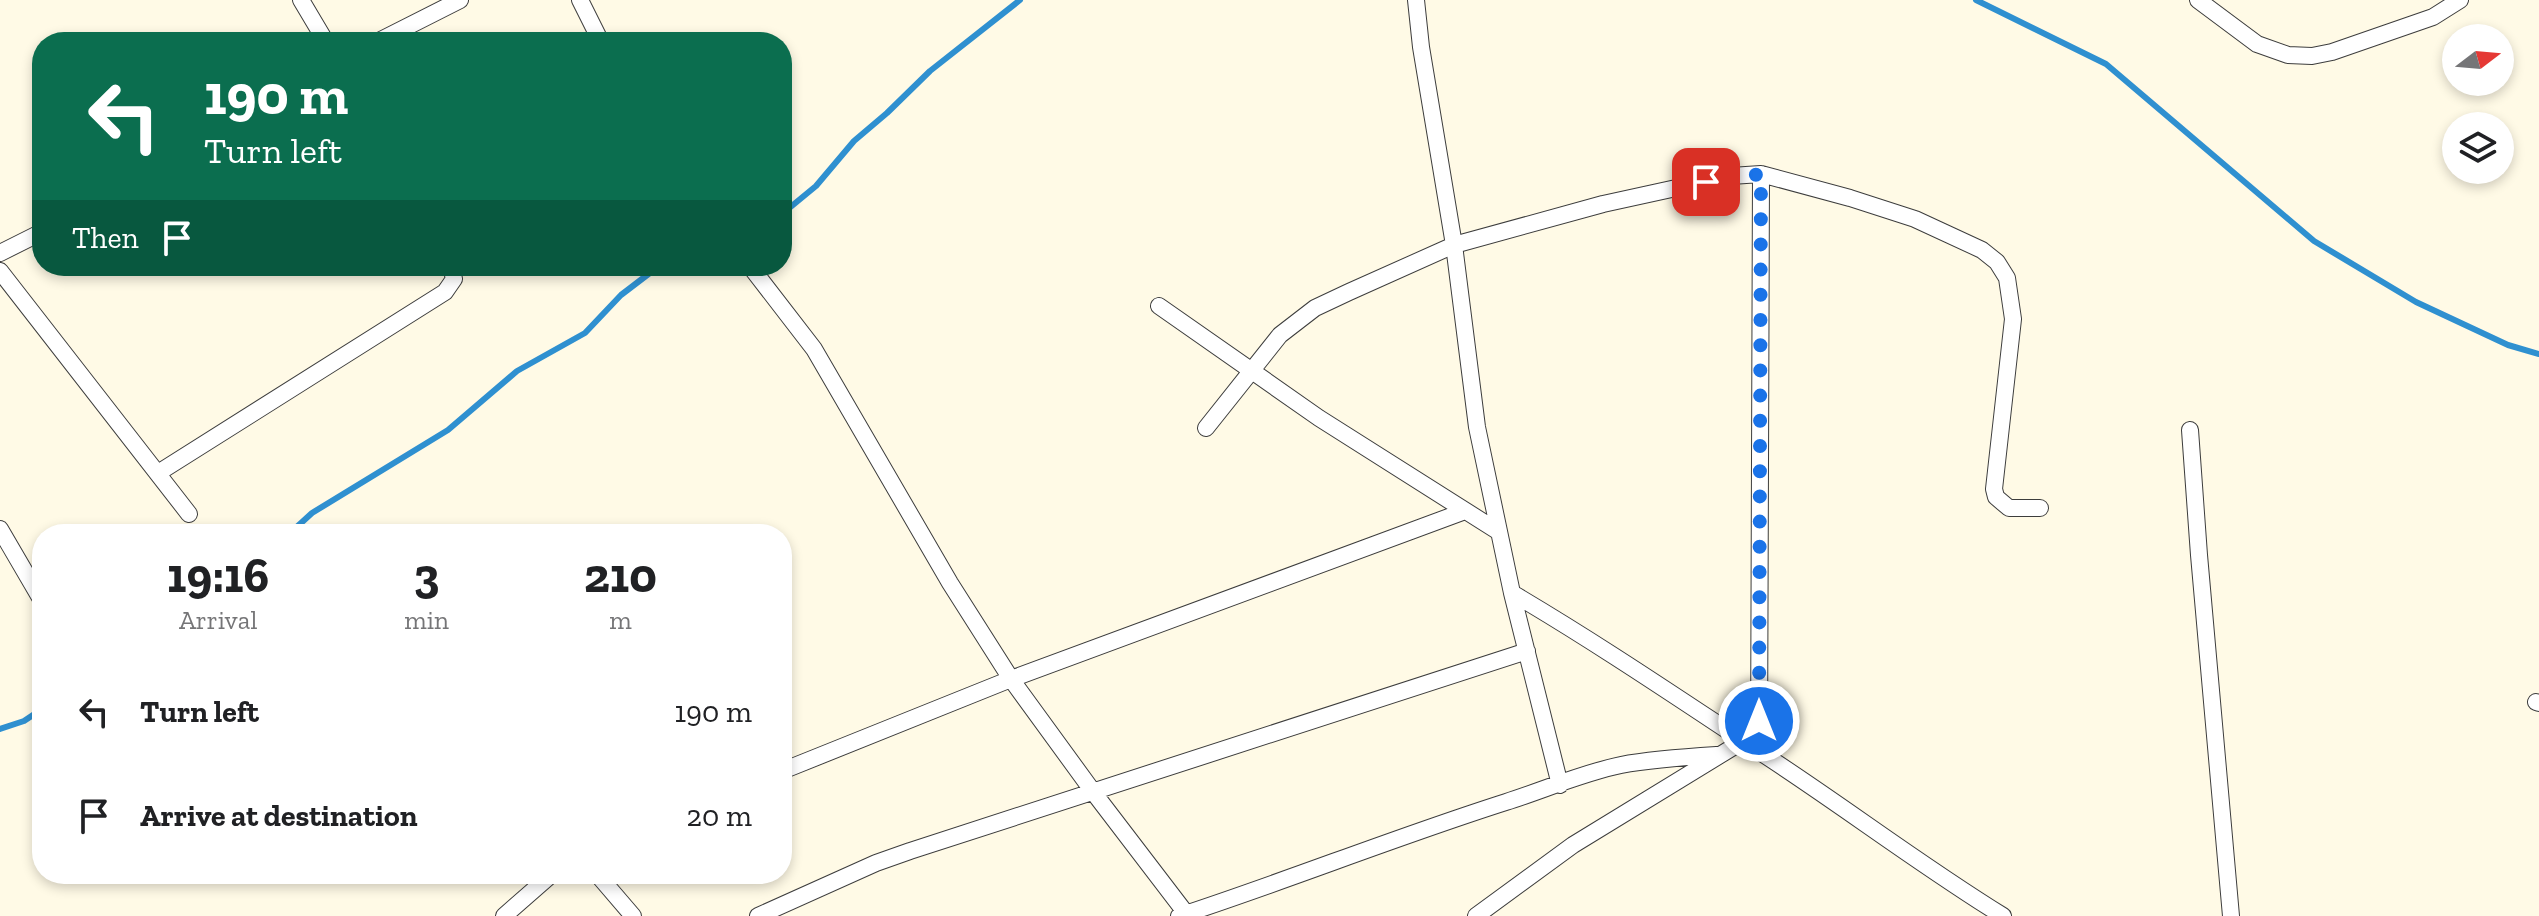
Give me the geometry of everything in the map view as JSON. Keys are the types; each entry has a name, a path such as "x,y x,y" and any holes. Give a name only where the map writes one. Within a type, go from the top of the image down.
{"street":[{"path":"301,0 320,32"},
{"path":"397,32 460,0"},
{"path":"580,0 596,32"},
{"path":"1416,0 1454,245 1477,427 1512,593 1560,785"},
{"path":"2198,0 2257,44 2288,55 2312,56 2345,48 2433,17 2460,0"},
{"path":"1759,751 1761,174"},
{"path":"1206,428 1280,335 1315,308 1454,245 1603,204 1731,176 1761,174 1915,219 1982,250 1997,262 2007,278 2013,319 1994,489 2001,503 2009,508 2040,508"},
{"path":"0,253 32,237"},
{"path":"0,271 189,514"},
{"path":"158,473 445,292 453,276"},
{"path":"758,276 814,349 950,583 1011,679 1184,915 1421,829 1583,776 1622,765 1718,755"},
{"path":"1159,306 1319,418 1499,532"},
{"path":"2190,430 2231,916"},
{"path":"792,767 1011,679 1465,511"},
{"path":"0,529 32,584"},
{"path":"1512,593 1759,751 2003,916"},
{"path":"758,916 876,863 1527,651"},
{"path":"1476,916 1573,845 1743,741"},
{"path":"504,916 541,884"},
{"path":"606,884 633,916"}],"waterway":[{"path":"792,206 816,186 854,141 930,71 1020,0"},
{"path":"1976,0 2106,64 2314,241 2416,302 2508,345 2539,354"},
{"path":"300,524 312,513 448,430 517,371 585,333 621,295 646,276"},
{"path":"0,729 32,716"}],"route":[{"path":"1706,182 1761,174 1759,721"}]}
